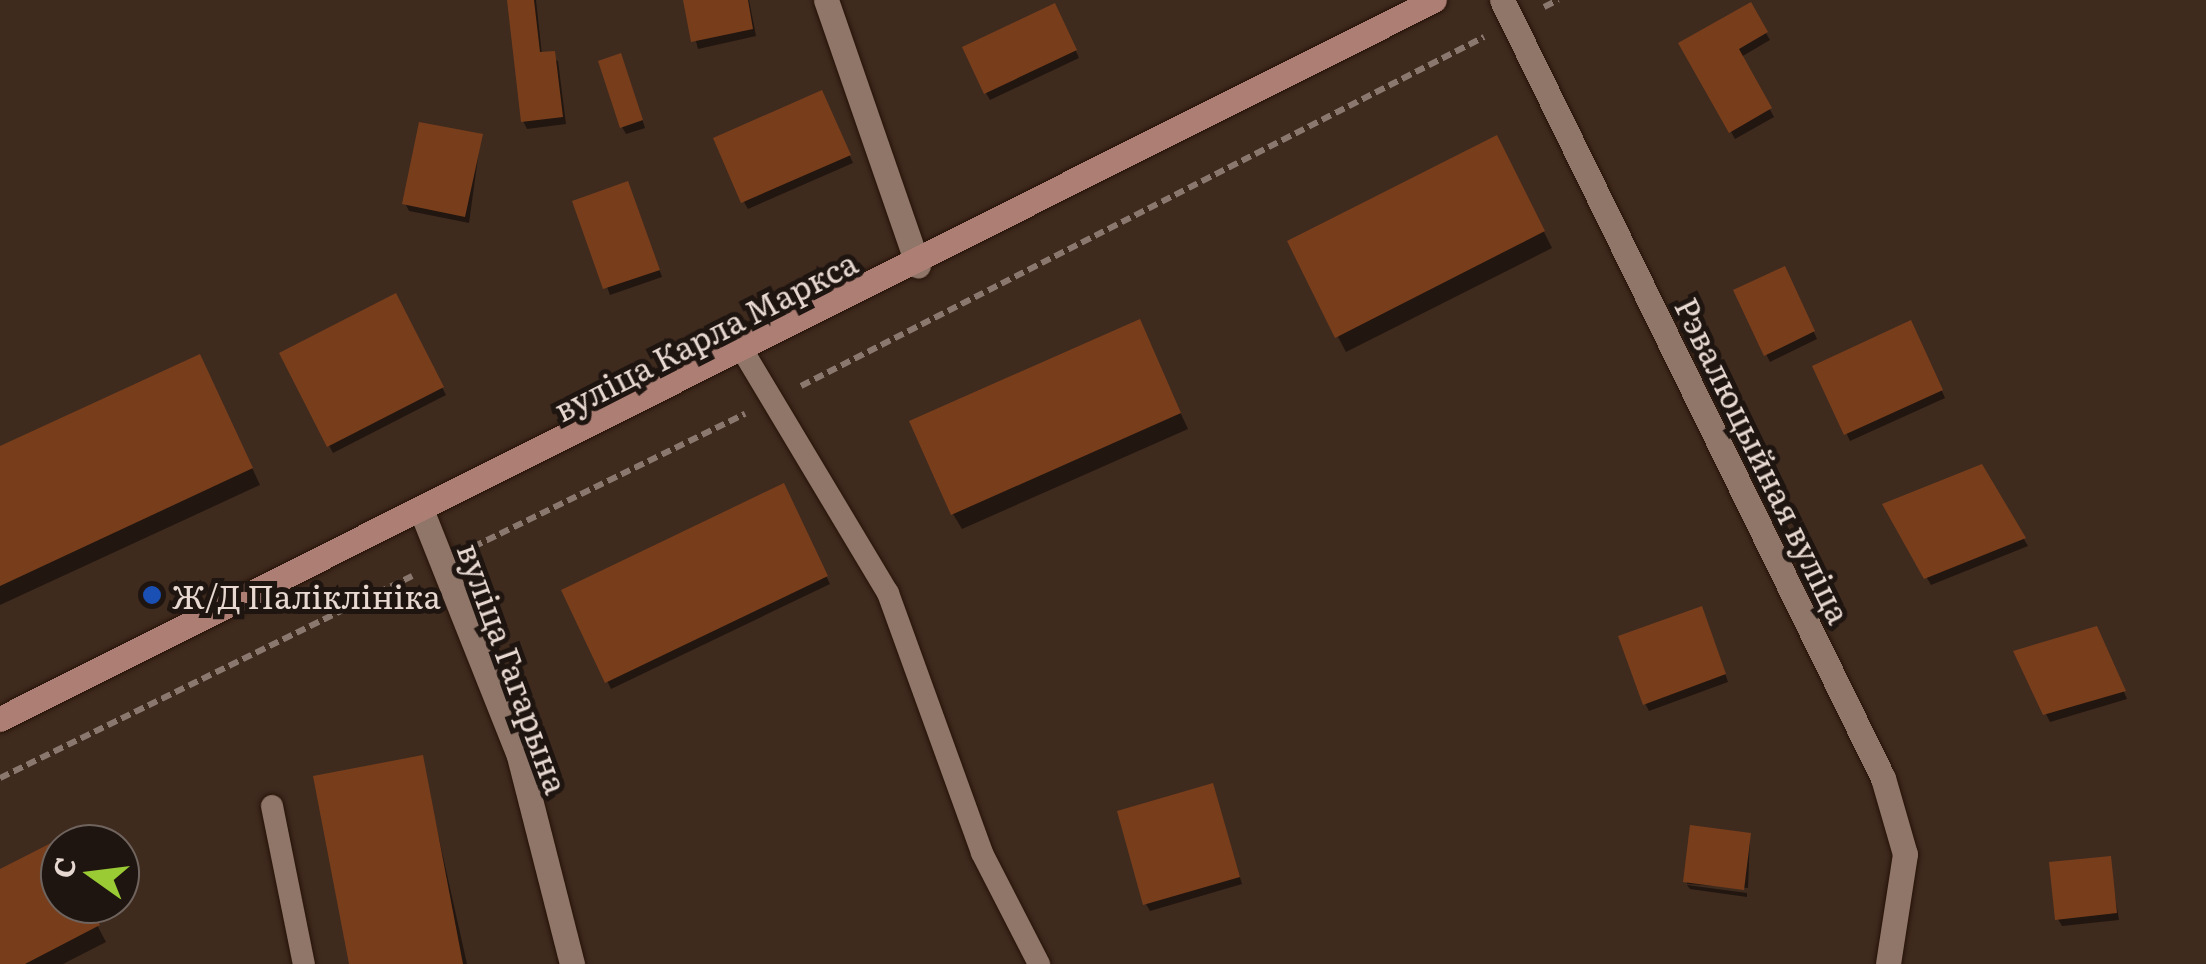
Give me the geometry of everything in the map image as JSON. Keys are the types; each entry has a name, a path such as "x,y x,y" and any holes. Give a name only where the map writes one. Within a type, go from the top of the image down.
{"main road":[{"name":"вуліца Карла Маркса","path":"0,719 744,352 1434,0"}],"street":[{"path":"826,0 918,264"},
{"name":"Рэвалюцыйная вуліца","path":"1502,0 1883,778 1905,854 1888,964"},
{"name":"вуліца Гагарына","path":"422,512 519,756 572,964"}],"lane":[{"path":"744,352 888,593 982,852 1039,964"},
{"path":"272,806 304,964"}],"building":[{"path":"507,0 534,0 540,52 555,51 563,117 521,122"},
{"path":"683,0 748,0 753,29 691,42"},
{"path":"1751,2 1768,32 1739,49 1772,108 1729,133 1678,43"},
{"path":"1055,3 1077,50 984,94 962,47"},
{"path":"621,53 643,120 620,128 598,61"},
{"path":"822,90 851,155 741,203 713,138"},
{"path":"419,122 483,134 465,217 402,204"},
{"path":"1497,135 1545,231 1335,338 1287,241"},
{"path":"628,181 660,270 603,289 572,201"},
{"path":"1785,266 1815,331 1764,356 1733,290"},
{"path":"396,293 444,387 327,447 279,353"},
{"path":"1140,319 1181,413 951,515 909,421"},
{"path":"1911,320 1943,390 1844,435 1812,366"},
{"path":"200,354 253,468 0,586 0,446"},
{"path":"1982,464 2026,538 1924,579 1882,504"},
{"path":"784,483 828,576 605,683 561,590"},
{"path":"1702,606 1726,674 1643,705 1618,636"},
{"path":"2097,626 2126,691 2043,715 2013,651"},
{"path":"423,755 463,964 349,964 313,776"},
{"path":"1213,783 1240,877 1143,905 1117,811"},
{"path":"1690,825 1751,833 1744,890 1683,882"},
{"path":"40,849 40,924 100,925 25,964 0,964 0,869"},
{"path":"2111,856 2117,913 2055,920 2049,862"}],"place":[{"name":"Ж/Д Паліклініка","path":"152,595"}]}
